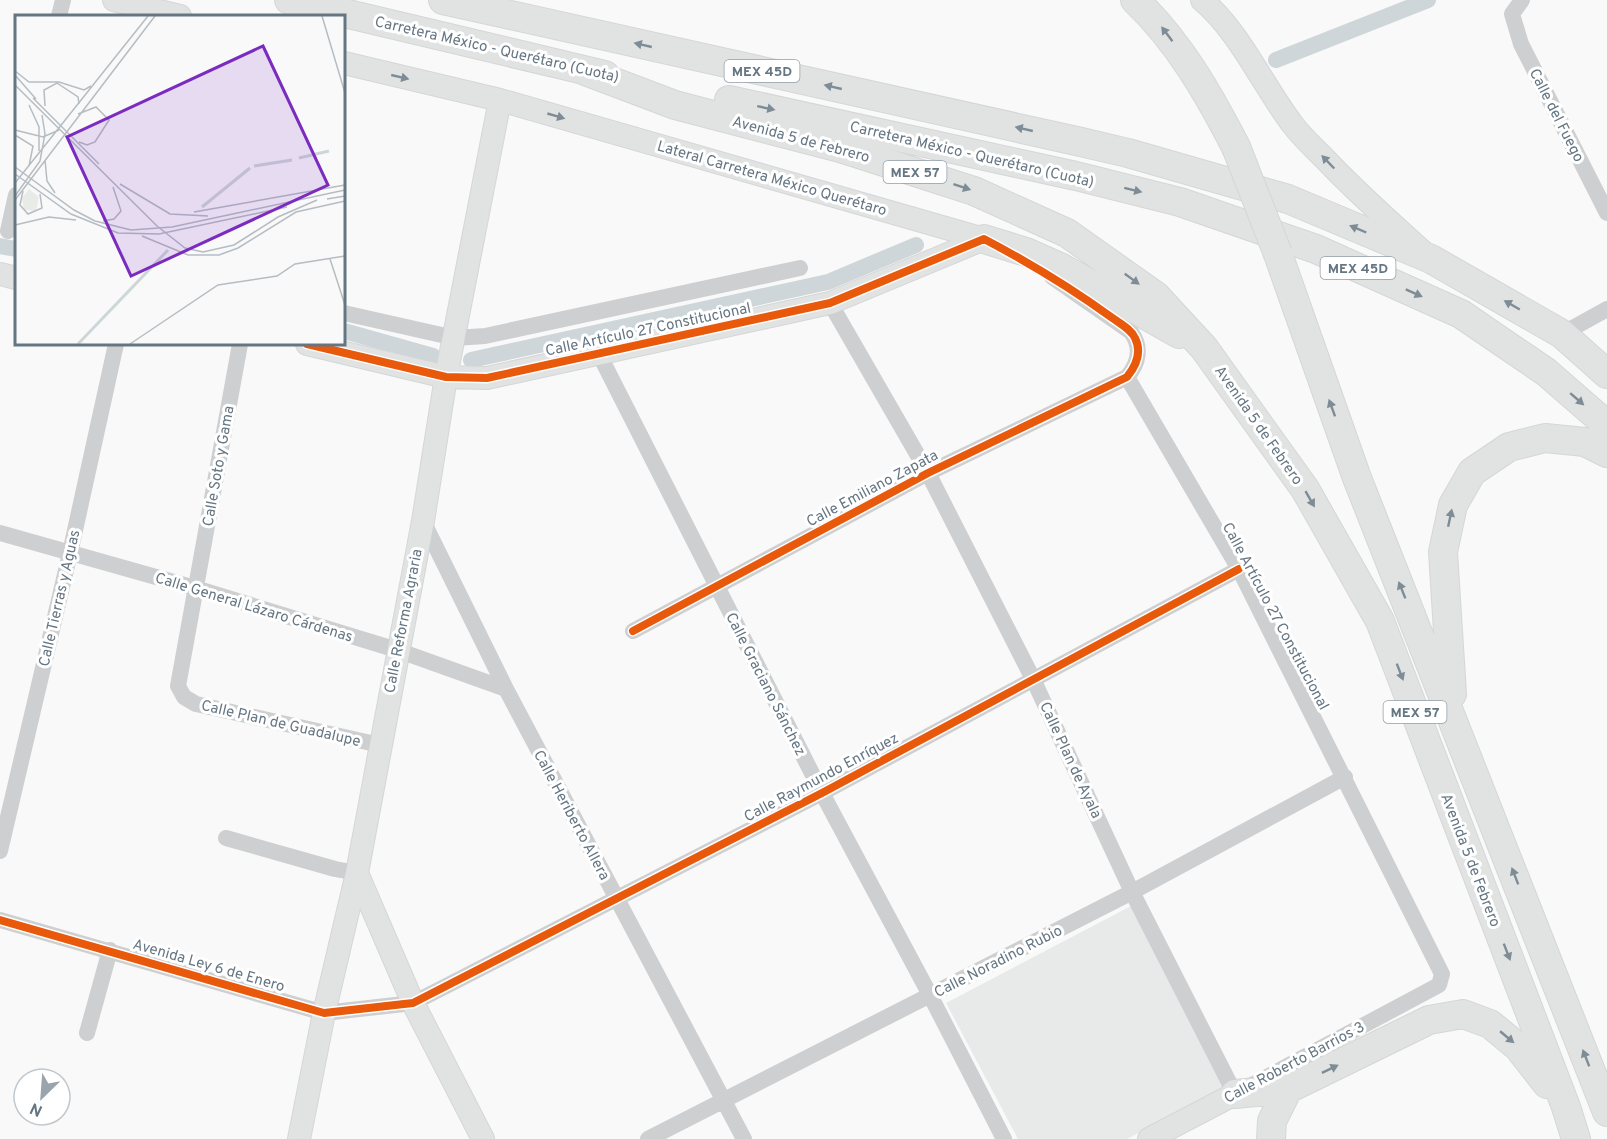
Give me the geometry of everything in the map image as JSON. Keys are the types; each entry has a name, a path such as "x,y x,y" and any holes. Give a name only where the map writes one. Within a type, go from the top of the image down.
{"highway":[{"name":"Carretera México - Querétaro (Cuota)","path":"288,0 585,71 678,89 1076,176 1180,202 1316,249 1461,314 1546,372 1607,425"},
{"name":"MEX 45D","path":"442,0 1128,153 1288,199 1431,260 1562,334 1607,374"},
{"name":"MEX 57","path":"1135,0 1155,20 1195,72 1236,147 1278,254 1357,478 1607,1112"},
{"name":"Avenida 5 de Febrero","path":"585,71 675,105 840,148 974,191 1067,233 1156,296 1204,348 1305,489 1380,621 1566,1107 1575,1139"},
{"path":"984,238 1026,252 1062,268 1204,348"},
{"path":"1454,723 1443,552 1453,505 1472,472 1509,447 1545,438 1585,442 1607,453"},
{"path":"1235,1094 1288,1089 1429,1020 1463,1014 1490,1024 1518,1047 1566,1107"},
{"path":"1270,1139 1272,1121 1288,1089"}],"street":[{"path":"59,15 63,0"},
{"path":"114,0 176,15"},
{"path":"1202,0 1242,48 1266,88 1294,127 1348,183 1431,260"},
{"name":"Calle del Fuego","path":"1522,0 1512,15 1521,45 1607,213"},
{"name":"Lateral Carretera México Querétaro","path":"345,63 500,100 984,238 1055,279 1131,332 1135,338 1138,354 1137,363 1127,376"},
{"name":"Calle Reforma Agraria","path":"299,1139 324,1013 357,873 423,521 446,377 500,100"},
{"path":"8,231 15,200"},
{"name":"Calle Artículo 27 Constitucional","path":"311,345 446,377 487,378 830,303 984,238"},
{"name":"Calle Artículo 27 Constitucional","path":"345,313 455,338 485,336 800,268"},
{"path":"0,274 15,278"},
{"name":"Calle Plan de Ayala","path":"830,303 928,472 1033,679 1132,892 1235,1094"},
{"path":"1562,334 1607,309"},
{"name":"Calle Tierras y Aguas","path":"0,851 70,554 116,345"},
{"name":"Calle Soto y Gama","path":"184,696 178,686 240,345"},
{"name":"Calle Graciano Sánchez","path":"599,354 822,793 1004,1139"},
{"name":"Calle Artículo 27 Constitucional","path":"1127,376 1239,569 1442,974 1439,985"},
{"name":"Calle Emiliano Zapata","path":"633,631 928,472 1127,376"},
{"name":"Calle Heriberto Allera","path":"423,521 506,689 744,1139"},
{"name":"Calle General Lázaro Cárdenas","path":"0,532 70,554 195,588 397,650 506,689"},
{"name":"Calle Raymundo Enríquez","path":"413,1003 822,793 1239,569"},
{"name":"Calle Plan de Guadalupe","path":"184,696 196,704 380,745"},
{"name":"Calle Noradino Rubio","path":"648,1139 1132,892 1344,777"},
{"path":"226,838 335,869 357,873 413,1003 483,1139"},
{"name":"Avenida Ley 6 de Enero","path":"0,920 324,1013 413,1003"},
{"path":"87,1033 110,950"},
{"name":"Calle Roberto Barrios 3","path":"1149,1139 1439,985"}],"shaded area":[{"path":"1131,906 1227,1087 1127,1139 1018,1139 946,1003"}],"waterway":[{"path":"1276,60 1428,0"},
{"path":"471,360 828,282 916,245"},
{"path":"0,246 15,249"},
{"path":"345,331 433,356"}],"cycle path":[{"path":"311,345 446,377 487,378 830,303 984,239 1065,286 1124,326 1133,335 1137,343 1138,354 1127,377 928,473 633,631"},
{"path":"0,920 324,1013 413,1003 822,793 1239,569"}]}
